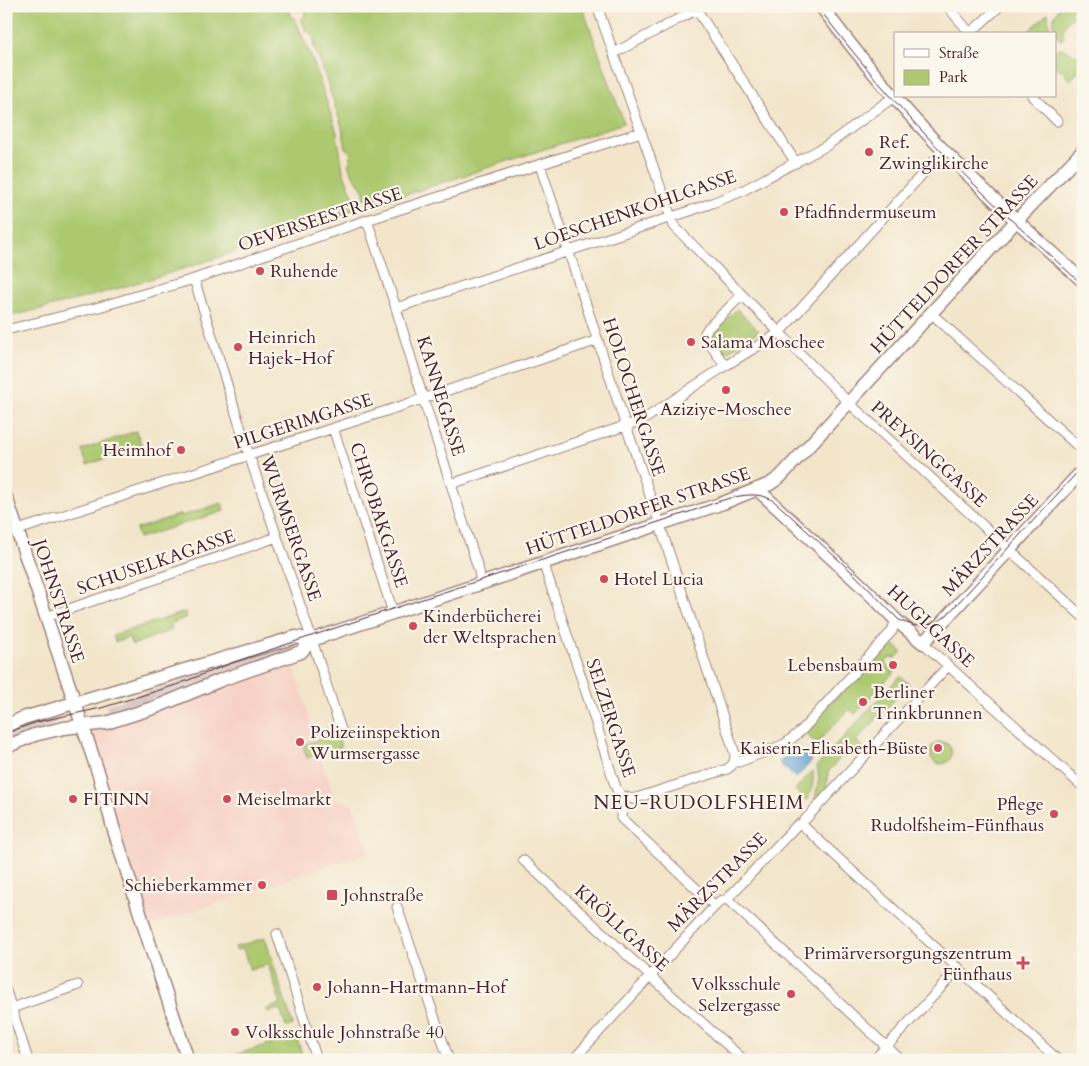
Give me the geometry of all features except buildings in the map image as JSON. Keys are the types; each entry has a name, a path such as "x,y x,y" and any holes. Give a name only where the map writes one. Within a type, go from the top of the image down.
{"main road":[{"path":"821,6 864,62 894,95"},
{"path":"897,98 944,150 1016,221 1083,281"},
{"name":"HÜTTELDORFER STRASSE","path":"6,747 34,735 64,728 106,723 156,708 221,680 301,652 312,640 659,525 723,503 770,484 781,476 1083,151"},
{"name":"MÄRZSTRASSE","path":"923,643 1083,470"},
{"name":"HUGLGASSE","path":"758,489 897,621 923,643"},
{"name":"JOHNSTRASSE","path":"6,497 12,531 46,617 99,775 113,827 188,1060"},
{"name":"HÜTTELDORFER STRASSE","path":"6,726 23,718 296,637 312,640"}],"street":[{"path":"598,6 674,226 742,295 705,333 706,338 725,366"},
{"path":"947,6 968,32"},
{"path":"972,32 1000,6"},
{"path":"614,53 700,8 796,163"},
{"name":"LOESCHENKOHLGASSE","path":"396,308 671,217 740,192 826,146 894,97"},
{"path":"1034,98 1057,121"},
{"name":"OEVERSEESTRASSE","path":"6,330 99,306 194,278 641,132"},
{"path":"451,484 643,420 779,333 944,150"},
{"name":"HOLOCHERGASSE","path":"540,165 735,756"},
{"name":"KANNEGASSE","path":"367,220 479,571 481,583"},
{"name":"WURMSERGASSE","path":"194,278 249,456 312,640 340,730"},
{"name":"PREYSINGGASSE","path":"742,295 849,403 1083,617"},
{"path":"931,313 1083,451"},
{"name":"PILGERIMGASSE","path":"12,531 249,456 598,340"},
{"name":"CHROBAKGASSE","path":"333,428 393,612"},
{"name":"SCHUSELKAGASSE","path":"46,617 277,537"},
{"name":"SELZERGASSE","path":"543,562 587,693 614,782 622,796 620,818 715,906"},
{"path":"735,756 739,762 785,744 792,739 892,631 897,621"},
{"name":"HUGLGASSE","path":"923,643 1083,787"},
{"name":"MÄRZSTRASSE","path":"573,1060 715,906 727,899 797,825 801,824 948,666"},
{"path":"622,796 633,799 718,772 733,766 735,756"},
{"path":"801,824 1058,1060"},
{"name":"KRÖLLGASSE","path":"523,860 744,1060"},
{"path":"727,899 901,1060"},
{"path":"397,907 449,1060"},
{"path":"277,934 317,1060"},
{"path":"874,1060 959,968"},
{"path":"9,1009 78,985"},
{"path":"6,991 9,1009 28,1060"}],"shaded area":[{"path":"294,641 297,650 164,696 109,713 106,705 166,686"},
{"name":"Meiselmarkt","path":"291,657 334,799 353,805 369,852 149,926 84,721"},
{"path":"54,715 56,724 6,741 6,729"}],"green space":[{"path":"29,6 288,6 315,66 337,133 343,171 354,198 358,199 356,203 352,204 355,212 95,295 6,317 6,13"},
{"path":"297,6 582,6 624,123 371,206 369,199 363,198 365,195 349,168 348,164 350,163 351,156 348,148 346,149 342,127 313,45 315,44 313,36 306,31 301,19 305,16 305,12 303,9 298,9"},
{"path":"1062,6 1071,6 1078,13 1065,26 1063,30 1064,37 1061,41 1055,32 1053,23 1058,10"},
{"path":"1048,13 1051,32 1028,32"},
{"path":"1059,48 1064,49 1083,58 1083,67 1070,80 1056,66 1056,51"},
{"path":"737,309 759,331 724,354 713,336 714,331"},
{"path":"136,431 142,446 87,465 82,450"},
{"path":"222,503 224,511 139,538 136,529"},
{"path":"185,612 187,617 170,624 172,630 132,645 129,637 115,642 113,635"},
{"path":"889,640 902,652 896,658 888,660 885,664 895,671 855,714 849,709 816,744 804,732"},
{"path":"900,676 909,684 856,741 865,749 862,752 845,753 828,772 826,792 814,803 819,778 817,766"},
{"path":"337,734 341,747 307,758 303,745"},
{"path":"937,742 945,742 952,749 952,757 945,764 937,764 930,757 930,749"},
{"path":"813,770 812,786 806,801 795,790"},
{"path":"265,938 293,1025 286,1027 280,1009 268,1012 267,1009 281,1004 268,964 250,970 243,949 236,950 235,947"},
{"path":"296,1035 304,1060 220,1060"}],"water":[{"path":"795,745 812,761 796,778 779,763"}],"tram line":[{"path":"817,6 874,77 936,146 1004,213 1083,285"},
{"path":"6,733 37,722 101,708 176,685 234,662 739,496 759,495 774,501 853,573 899,620 912,625 923,626 939,621 947,615 1083,466"}],"place":[{"name":"Ref. Zwinglikirche","path":"869,152"},
{"name":"Pfadfindermuseum","path":"784,212"},
{"name":"Ruhende","path":"260,271"},
{"name":"Salama Moschee","path":"691,342"},
{"name":"Heinrich Hajek-Hof","path":"238,347"},
{"name":"Aziziye-Moschee","path":"726,390"},
{"name":"Heimhof","path":"181,450"},
{"name":"Hotel Lucia","path":"604,579"},
{"name":"Kinderbücherei der Weltsprachen","path":"413,626"},
{"name":"Lebensbaum","path":"893,665"},
{"name":"Berliner Trinkbrunnen","path":"863,702"},
{"name":"Polizeiinspektion Wurmsergasse","path":"300,742"},
{"name":"Kaiserin-Elisabeth-Büste","path":"938,748"},
{"name":"FITINN","path":"73,799"},
{"name":"Meiselmarkt","path":"227,799"},
{"name":"Pflege Rudolfsheim-Fünfhaus","path":"1054,814"},
{"name":"Schieberkammer","path":"262,885"},
{"name":"Johnstraße","path":"332,895"},
{"name":"Primärversorgungszentrum Fünfhaus","path":"1023,963"},
{"name":"Johann-Hartmann-Hof","path":"317,987"},
{"name":"Volksschule Selzergasse","path":"791,994"},
{"name":"Volksschule Johnstraße 40","path":"235,1032"}],"district":[{"name":"NEU-RUDOLFSHEIM","path":"699,802"}]}
